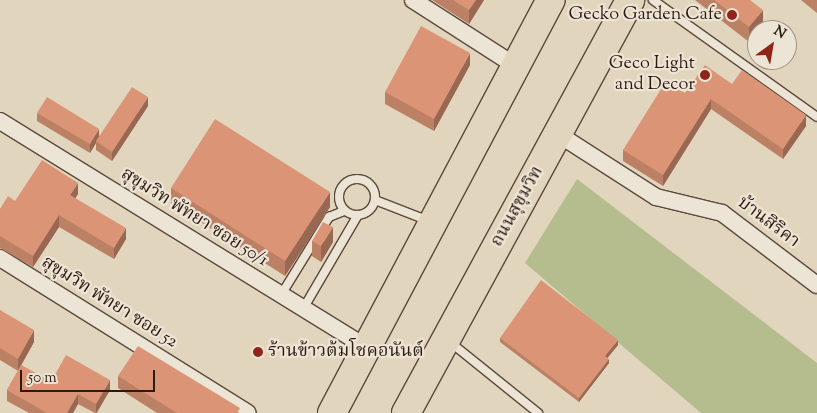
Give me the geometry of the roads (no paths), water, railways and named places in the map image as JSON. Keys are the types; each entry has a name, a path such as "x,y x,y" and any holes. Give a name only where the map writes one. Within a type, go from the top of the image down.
{"highway":[{"path":"337,411 367,348 551,0"},
{"name":"ถนนสุขุมวิท","path":"406,413 630,0"}],"street":[{"path":"413,0 516,66"},
{"name":"สุขุมวิท พัทยา ซอย 50/1","path":"0,121 367,348"},
{"name":"บ้านสิริคา","path":"558,134 656,197 722,212 817,285"},
{"name":"สุขุมวิท พัทยา ซอย 52","path":"0,258 248,413"}],"lane":[{"path":"653,0 817,117"},
{"path":"303,309 358,215 372,208 375,200 374,190 366,181 348,181 338,195 344,211"},
{"path":"375,200 433,223"},
{"path":"281,295 329,217 344,211 358,215"},
{"path":"446,339 538,413"}],"place":[{"name":"Gecko Garden Cafe","path":"732,15"},
{"name":"Geco Light and Decor","path":"705,75"},
{"name":"ร้านข้าวต้มโชคอนันต์","path":"258,352"}]}
